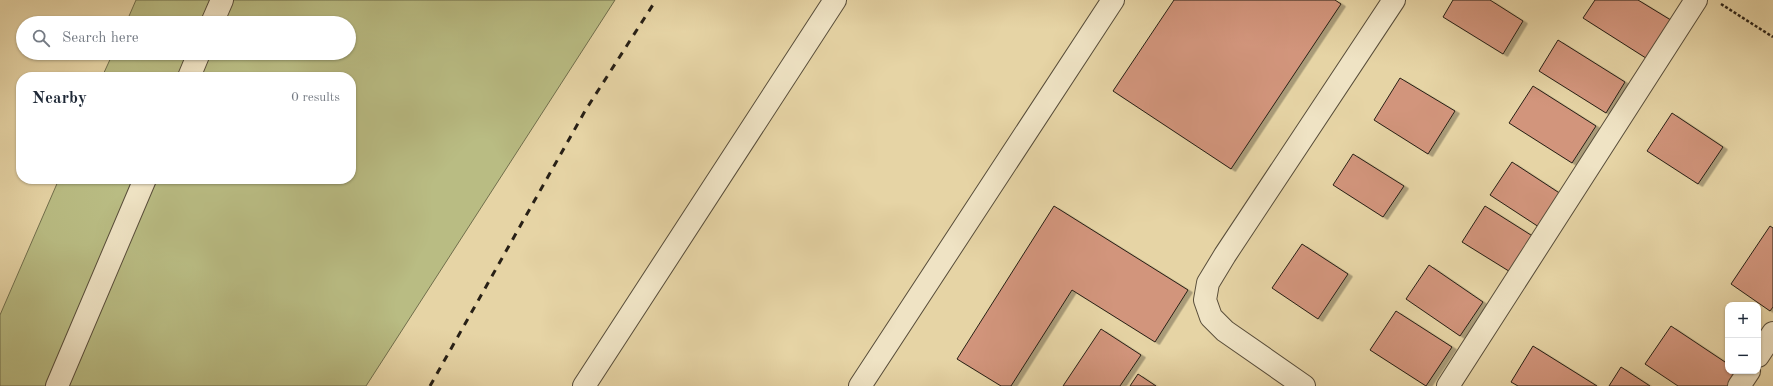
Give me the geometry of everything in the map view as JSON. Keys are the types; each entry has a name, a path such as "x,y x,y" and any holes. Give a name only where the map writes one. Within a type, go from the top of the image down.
{"street":[{"path":"215,16 222,0"},
{"path":"584,386 835,0"},
{"path":"860,386 1113,0"},
{"path":"1304,386 1225,331 1210,317 1205,300 1208,283 1394,0"},
{"path":"1448,386 1696,0"},
{"path":"191,72 196,60"},
{"path":"57,386 143,184"},
{"path":"1761,351 1773,333"},
{"path":"1739,386 1746,374"}],"path":[{"path":"1714,0 1773,37"}],"green space":[{"path":"136,0 615,0 366,386 0,386 0,315 57,184 356,184 356,72 104,72 110,60 356,60 356,16 129,16"}],"building":[{"path":"1174,0 1335,0 1341,4 1231,169 1113,91"},
{"path":"1453,0 1490,0 1523,21 1503,54 1443,17"},
{"path":"1595,0 1638,0 1674,22 1649,60 1583,18"},
{"path":"1558,40 1625,82 1606,113 1539,71"},
{"path":"1400,78 1455,111 1428,154 1374,120"},
{"path":"1533,86 1596,126 1572,163 1509,123"},
{"path":"1672,113 1723,147 1698,184 1647,151"},
{"path":"1353,154 1404,186 1383,217 1333,185"},
{"path":"1512,162 1564,196 1542,229 1490,195"},
{"path":"1054,206 1188,290 1155,342 1072,290 1011,386 1001,386 957,359"},
{"path":"1485,206 1534,237 1512,273 1462,242"},
{"path":"1770,226 1773,228 1773,307 1770,311 1761,305 1761,302 1757,302 1731,284"},
{"path":"1302,244 1348,274 1318,319 1272,288"},
{"path":"1429,265 1483,302 1460,336 1406,299"},
{"path":"1396,311 1452,347 1426,386 1370,350"},
{"path":"1671,326 1725,362 1725,374 1736,374 1730,386 1678,386 1645,364"},
{"path":"1101,329 1141,355 1120,386 1063,386"},
{"path":"1533,346 1597,386 1518,386 1511,382"},
{"path":"1621,367 1650,386 1609,386"},
{"path":"1138,374 1156,386 1130,386"}],"railway":[{"path":"430,386 585,111 656,0"}]}
